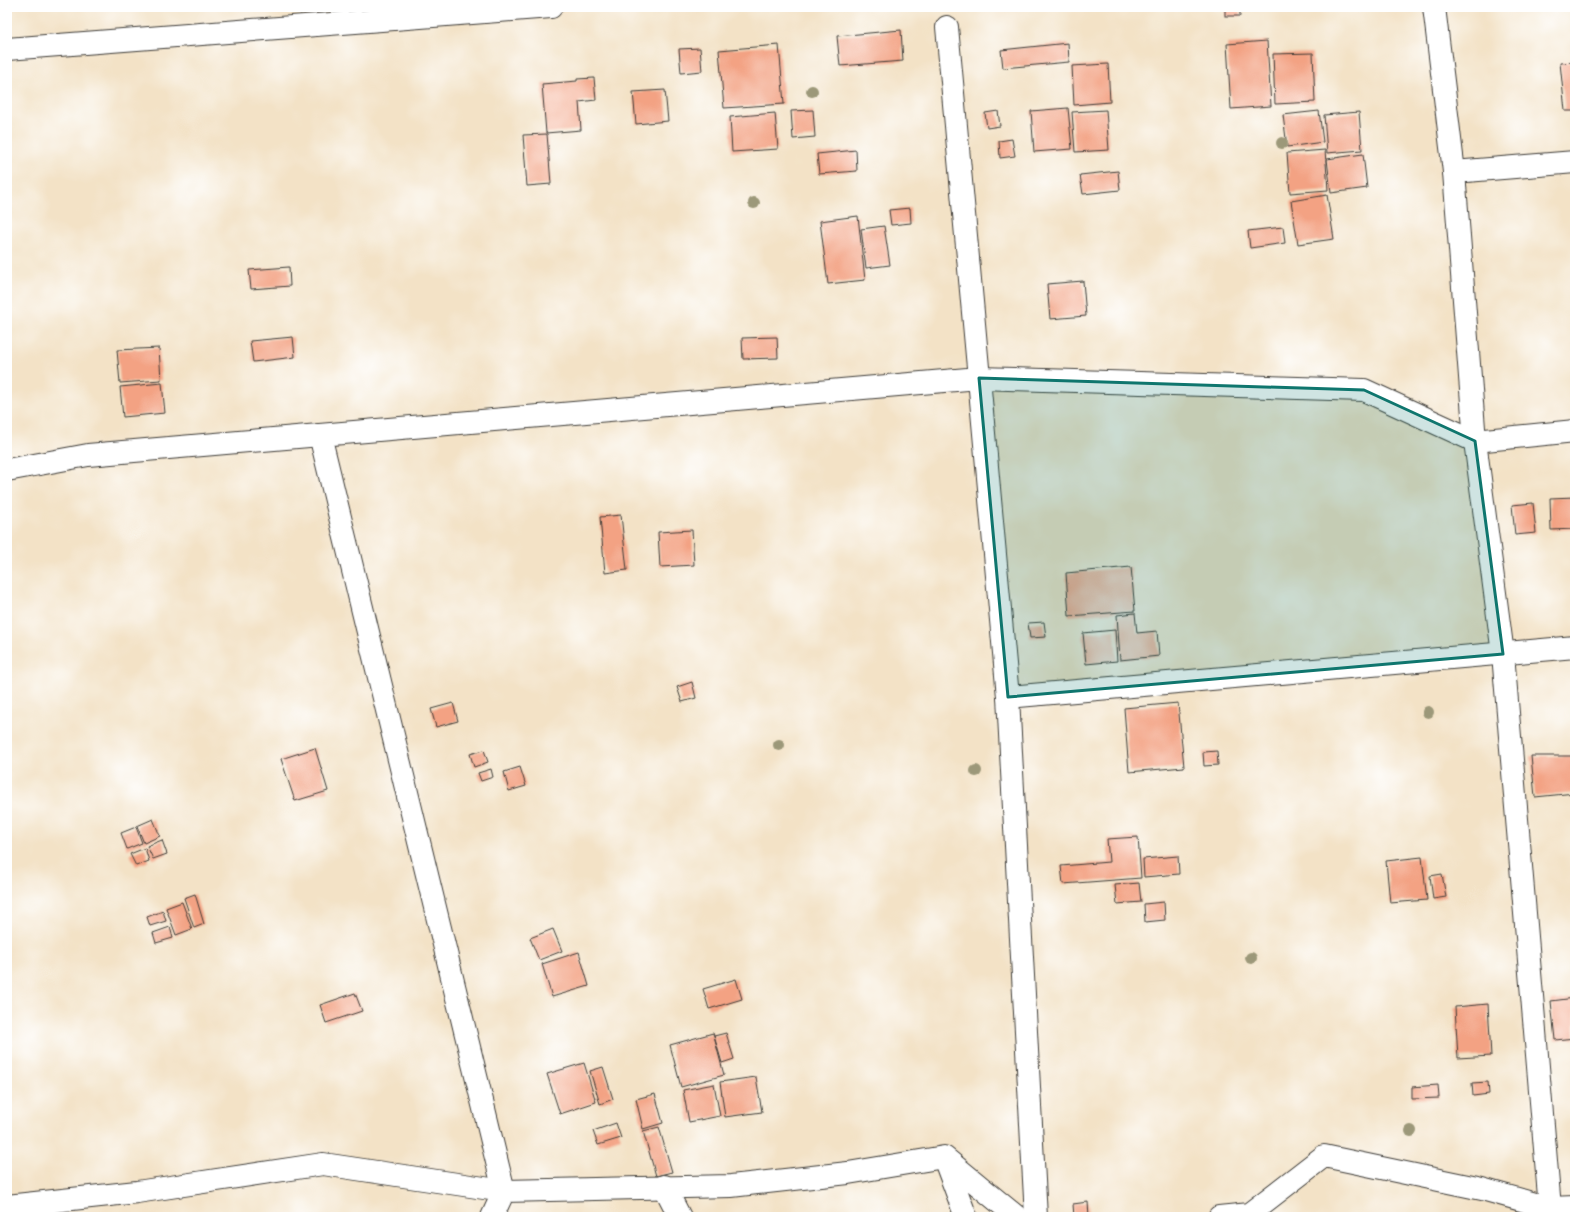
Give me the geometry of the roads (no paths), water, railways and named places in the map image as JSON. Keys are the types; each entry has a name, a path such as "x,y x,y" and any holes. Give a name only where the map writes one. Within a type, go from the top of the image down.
{"street":[{"path":"7,50 551,7"},
{"path":"1434,7 1454,172 1475,441 1503,654 1545,1213"},
{"path":"947,27 1008,698 1036,1217"},
{"path":"1454,172 1575,162"},
{"path":"7,470 88,455 979,378 1364,390 1475,441 1575,431"},
{"path":"320,435 504,1191 492,1217"},
{"path":"1008,698 1575,647"},
{"path":"1219,1217 1249,1214 1324,1156 1482,1189 1545,1213 1575,1207"},
{"path":"7,1206 137,1192 323,1164 504,1191 664,1186 731,1186 848,1173 944,1157 1017,1217"},
{"path":"944,1157 966,1217"},
{"path":"664,1186 680,1217"}]}
